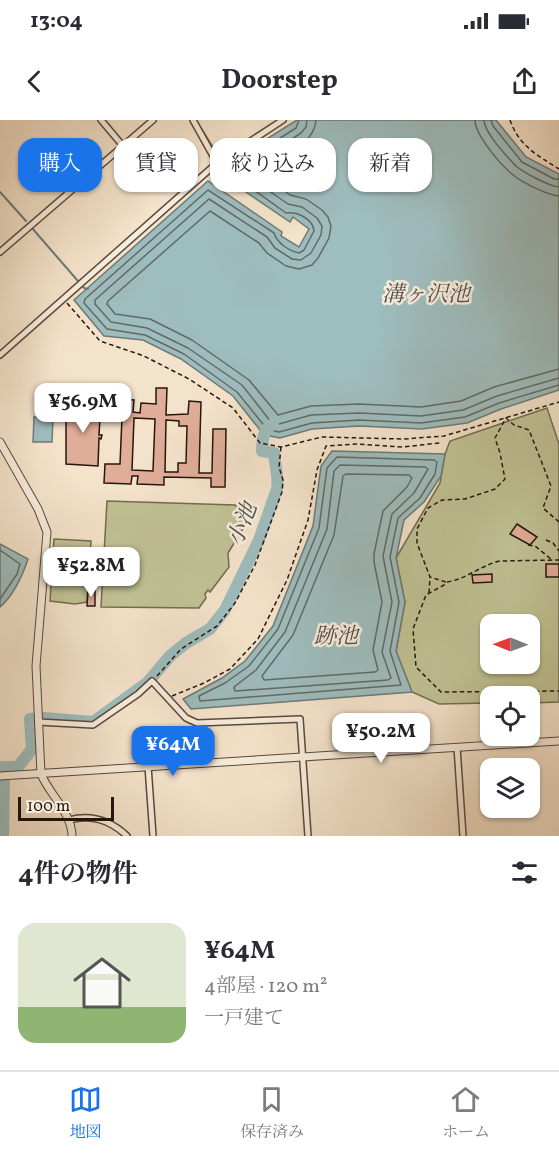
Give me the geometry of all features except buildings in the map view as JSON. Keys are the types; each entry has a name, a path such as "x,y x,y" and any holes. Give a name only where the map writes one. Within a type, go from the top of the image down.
{"street":[{"path":"100,120 116,138"},
{"path":"132,138 153,120"},
{"path":"194,120 210,150"},
{"path":"256,138 284,120"},
{"path":"0,252 114,154"},
{"path":"0,354 210,169"},
{"path":"0,442 38,509 47,532 36,666 41,774 69,820 72,836"},
{"path":"37,722 93,725 138,694 152,681 186,718 197,723 300,719 308,836"},
{"path":"0,776 559,741"},
{"path":"457,747 463,836"},
{"path":"148,766 153,836"},
{"path":"69,820 79,817 106,821 127,836"}],"path":[{"path":"510,120 523,145 559,168"},
{"path":"64,300 100,341 144,356 189,379 233,408 260,443 281,447 322,437 404,439 444,436 559,402"},
{"path":"506,418 514,425 529,430 551,486 543,508 559,522"},
{"path":"429,594 430,577 417,543 417,529 428,508 442,500 465,499 495,489 505,479 495,438 506,418"},
{"path":"169,698 230,669 258,639 287,580 308,520 317,470 326,446 356,444 402,447 440,443"},
{"path":"152,681 182,649 217,626 235,603 255,565 282,492 284,480 279,467 281,447"},
{"path":"546,540 553,543 559,550"},
{"path":"528,545 535,546 552,559"},
{"path":"430,577 446,582 460,580 492,562 559,560"},
{"path":"446,582 426,595 413,629 416,668 441,692 559,691"}],"green space":[{"path":"547,408 559,444 559,702 540,703 540,686 480,686 480,703 439,704 412,692 396,651 405,602 396,558 440,483 445,454 450,441"},
{"path":"107,501 235,505 249,519 228,553 229,567 210,592 208,590 205,594 206,598 199,608 101,607"},
{"path":"54,539 91,541 87,602 75,604 50,601"}],"water":[{"name":"溝ヶ沢池","path":"297,120 496,120 526,157 559,174 559,390 467,423 422,429 359,426 312,429 280,438 264,435 233,396 181,359 143,340 104,336 74,300 208,181 210,192 224,192 282,232 281,236 299,247 309,229 293,217 290,222 246,192 336,192 336,138 268,138"},
{"path":"34,417 53,417 52,442 33,442"},
{"name":"跡池","path":"332,451 445,454 441,476 424,502 404,520 396,558 405,602 396,651 412,692 191,709 183,699 222,678 245,661 273,626 313,526 321,466"},
{"path":"0,544 28,559 17,585 0,607"}],"waterway":[{"path":"197,122 210,143"},
{"path":"0,192 26,221"},
{"path":"32,228 84,288 88,289"},
{"name":"小池","path":"3,836 3,767 18,767 32,749 30,719 93,722 148,682 170,656 186,643 210,629 225,610 259,540 277,489 274,453 262,451 265,432 273,424"}]}
